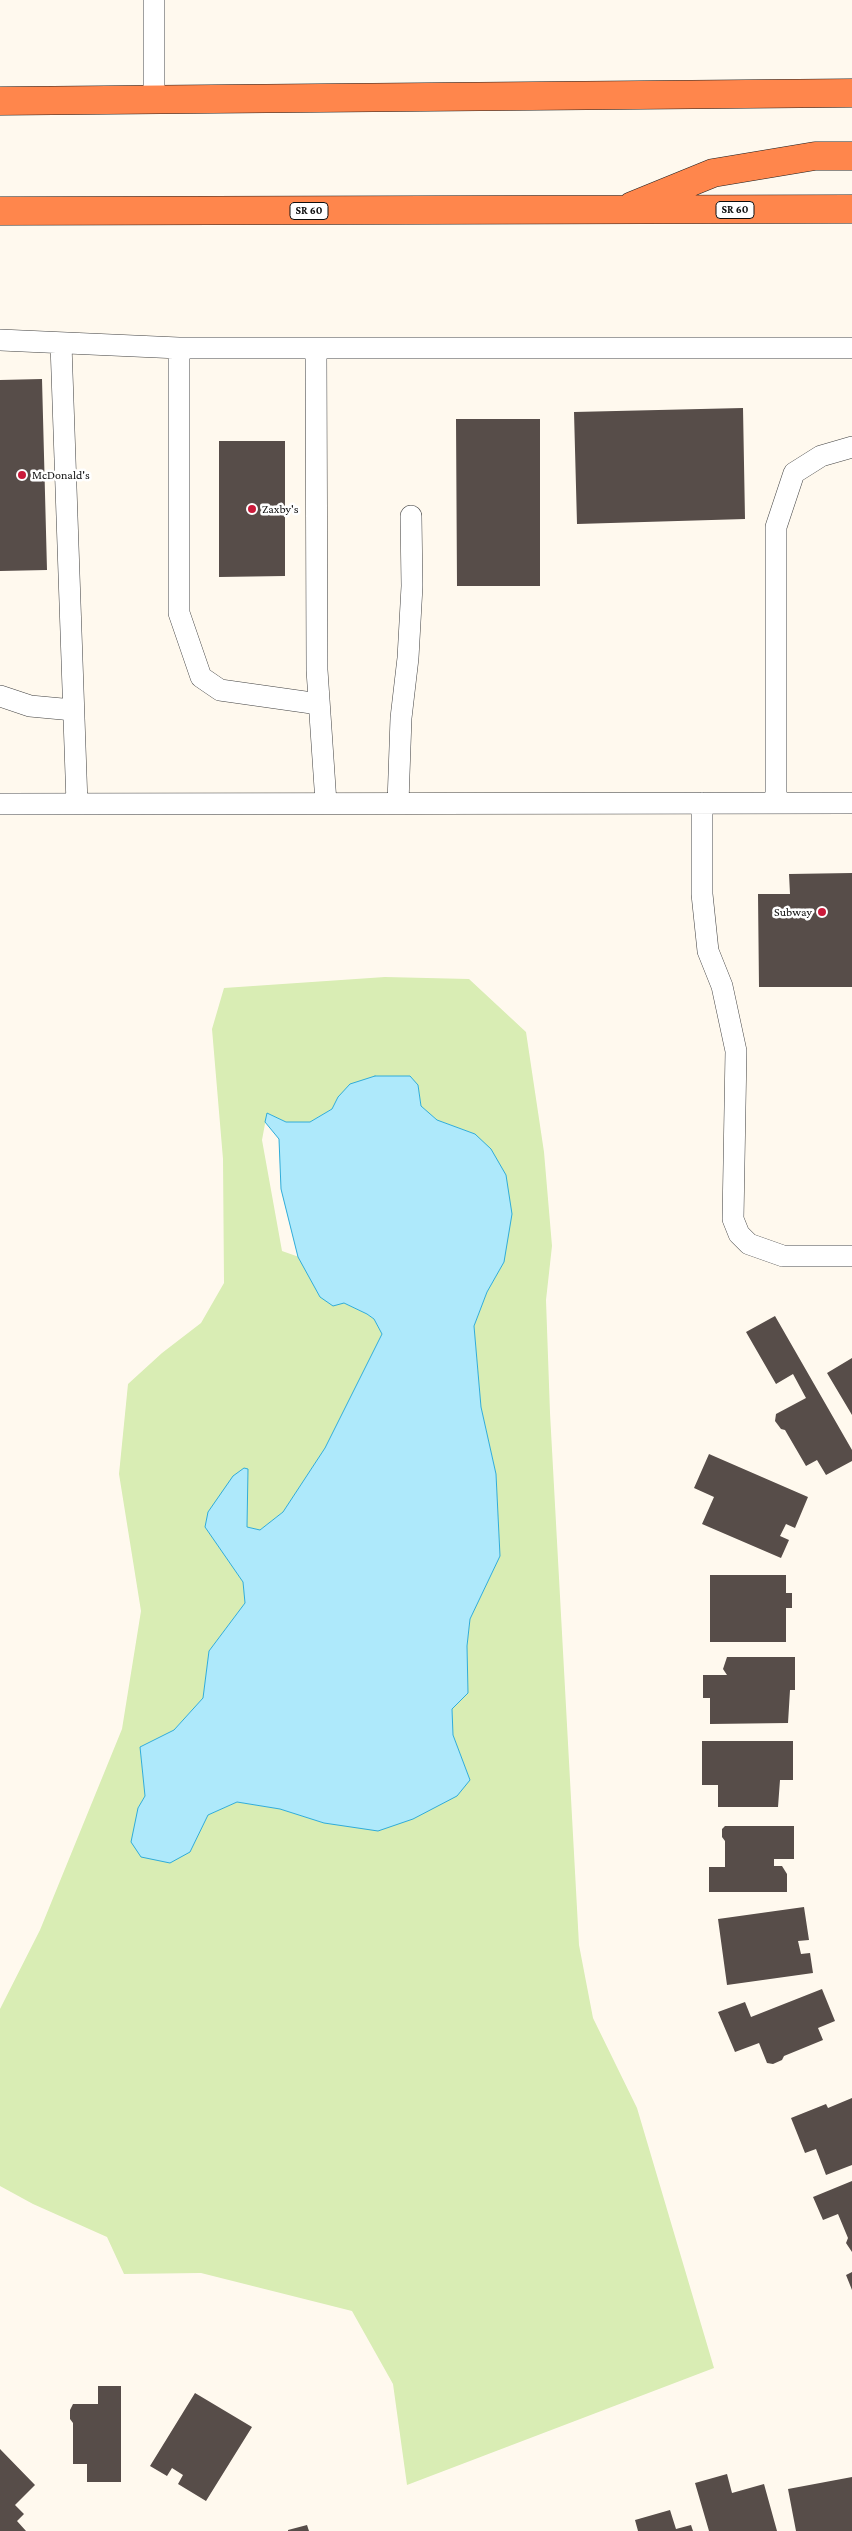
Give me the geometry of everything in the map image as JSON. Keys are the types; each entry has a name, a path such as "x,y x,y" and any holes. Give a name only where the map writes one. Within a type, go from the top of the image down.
{"highway":[{"path":"0,101 852,93"},
{"path":"619,211 713,173 815,156 852,156"},
{"name":"SR 60","path":"0,211 852,209"}],"lane":[{"path":"154,0 154,100"},
{"path":"0,340 179,348 852,348"},
{"path":"61,344 73,710 78,804"},
{"path":"179,348 179,613 201,677 220,690 319,704"},
{"path":"316,348 317,670 326,803"},
{"path":"776,803 776,527 794,473 822,456 852,447"},
{"path":"398,803 401,718 408,658 411,595 411,516"},
{"path":"0,696 30,706 73,710"},
{"path":"702,803 702,894 708,951 722,986 736,1051 734,1219 739,1234 748,1244 783,1256 852,1256"},
{"path":"0,804 852,803"}],"green space":[{"path":"385,977 469,979 526,1032 544,1152 552,1246 546,1300 550,1413 579,1945 593,2018 637,2108 714,2368 407,2485 393,2384 352,2311 201,2273 124,2274 107,2237 33,2204 0,2186 0,2009 40,1930 122,1729 141,1611 119,1474 128,1384 162,1353 201,1323 224,1283 223,1159 212,1029 224,988","holes":["418,1085 421,1106 437,1120 475,1134 504,1262 487,1292 474,1326 481,1407 496,1474 500,1556 470,1619 467,1646 468,1693 452,1709 453,1735 470,1780 324,1823 280,1809 237,1802 208,1815 190,1852 138,1808 145,1796 140,1747 174,1730 203,1698 209,1651 245,1603 243,1582 205,1527 244,1468 248,1470 247,1527 260,1530 283,1512 325,1448 382,1334 374,1319 367,1314 344,1303 320,1297 299,1257 282,1251 262,1140 267,1113 286,1122 310,1122 332,1109 338,1097"]}],"water":[{"path":"375,1076 410,1076 418,1085 421,1106 437,1120 475,1134 491,1149 506,1175 512,1214 504,1262 487,1292 474,1326 481,1407 496,1474 500,1556 470,1619 467,1646 468,1693 452,1709 453,1735 470,1780 457,1796 413,1819 378,1831 324,1823 280,1809 237,1802 208,1815 190,1852 170,1863 141,1857 131,1842 138,1808 145,1796 140,1747 174,1730 203,1698 209,1651 245,1603 243,1582 205,1527 208,1512 233,1476 244,1468 248,1469 247,1527 260,1530 283,1512 325,1448 382,1334 374,1319 367,1314 344,1303 333,1306 320,1297 298,1257 281,1189 279,1139 265,1122 267,1113 286,1122 310,1122 332,1109 338,1097 350,1084"}],"building":[{"name":"McDonald's","path":"42,379 47,570 0,571 0,380"},
{"path":"743,408 745,519 577,524 574,412"},
{"path":"456,419 540,419 540,586 457,586"},
{"name":"Zaxby's","path":"219,441 285,441 285,576 219,577"},
{"path":"852,873 852,987 759,987 758,894 790,894 789,874"},
{"path":"775,1316 852,1450 852,1461 826,1475 817,1460 806,1466 785,1430 781,1429 775,1421 776,1414 806,1398 793,1374 776,1384 746,1332"},
{"path":"852,1358 852,1415 827,1373"},
{"path":"709,1454 808,1497 795,1528 786,1524 780,1536 789,1540 781,1558 702,1524 714,1497 694,1488"},
{"path":"710,1575 786,1575 786,1593 792,1593 792,1608 786,1608 786,1642 710,1642"},
{"path":"727,1657 795,1657 795,1690 790,1690 788,1723 710,1724 710,1698 703,1698 703,1675 727,1675 723,1669"},
{"path":"702,1741 793,1741 793,1780 780,1780 778,1807 718,1807 718,1785 702,1785"},
{"path":"725,1826 794,1826 794,1859 774,1859 774,1866 782,1866 787,1874 787,1892 709,1892 709,1867 725,1867 725,1841 722,1837 722,1829"},
{"path":"804,1907 809,1940 798,1941 801,1954 810,1953 813,1973 727,1985 718,1919"},
{"path":"822,1989 835,2021 818,2028 823,2040 784,2056 782,2060 773,2064 767,2063 759,2043 735,2052 718,2012 745,2002 751,2017"},
{"path":"852,2098 852,2165 826,2175 816,2149 805,2153 791,2118 826,2104 828,2108"},
{"path":"852,2181 852,2252 846,2243 848,2238 838,2214 823,2220 813,2197"},
{"path":"852,2272 852,2290 846,2275"},
{"path":"98,2386 121,2386 121,2482 87,2482 87,2464 73,2464 73,2423 70,2419 70,2410 73,2404 98,2404"},
{"path":"195,2393 252,2427 206,2501 178,2484 183,2475 172,2468 167,2476 150,2466"},
{"path":"0,2449 35,2485 15,2505 24,2514 17,2521 26,2531 0,2531"},
{"path":"727,2474 732,2493 764,2484 777,2531 709,2531 695,2483"},
{"path":"852,2477 852,2531 796,2531 788,2489"},
{"path":"670,2510 676,2529 691,2525 693,2531 638,2531 635,2520"},
{"path":"307,2525 309,2531 288,2531 288,2530"}],"place":[{"name":"McDonald's","path":"22,475"},
{"name":"Zaxby's","path":"252,509"},
{"name":"Subway","path":"822,912"}]}
